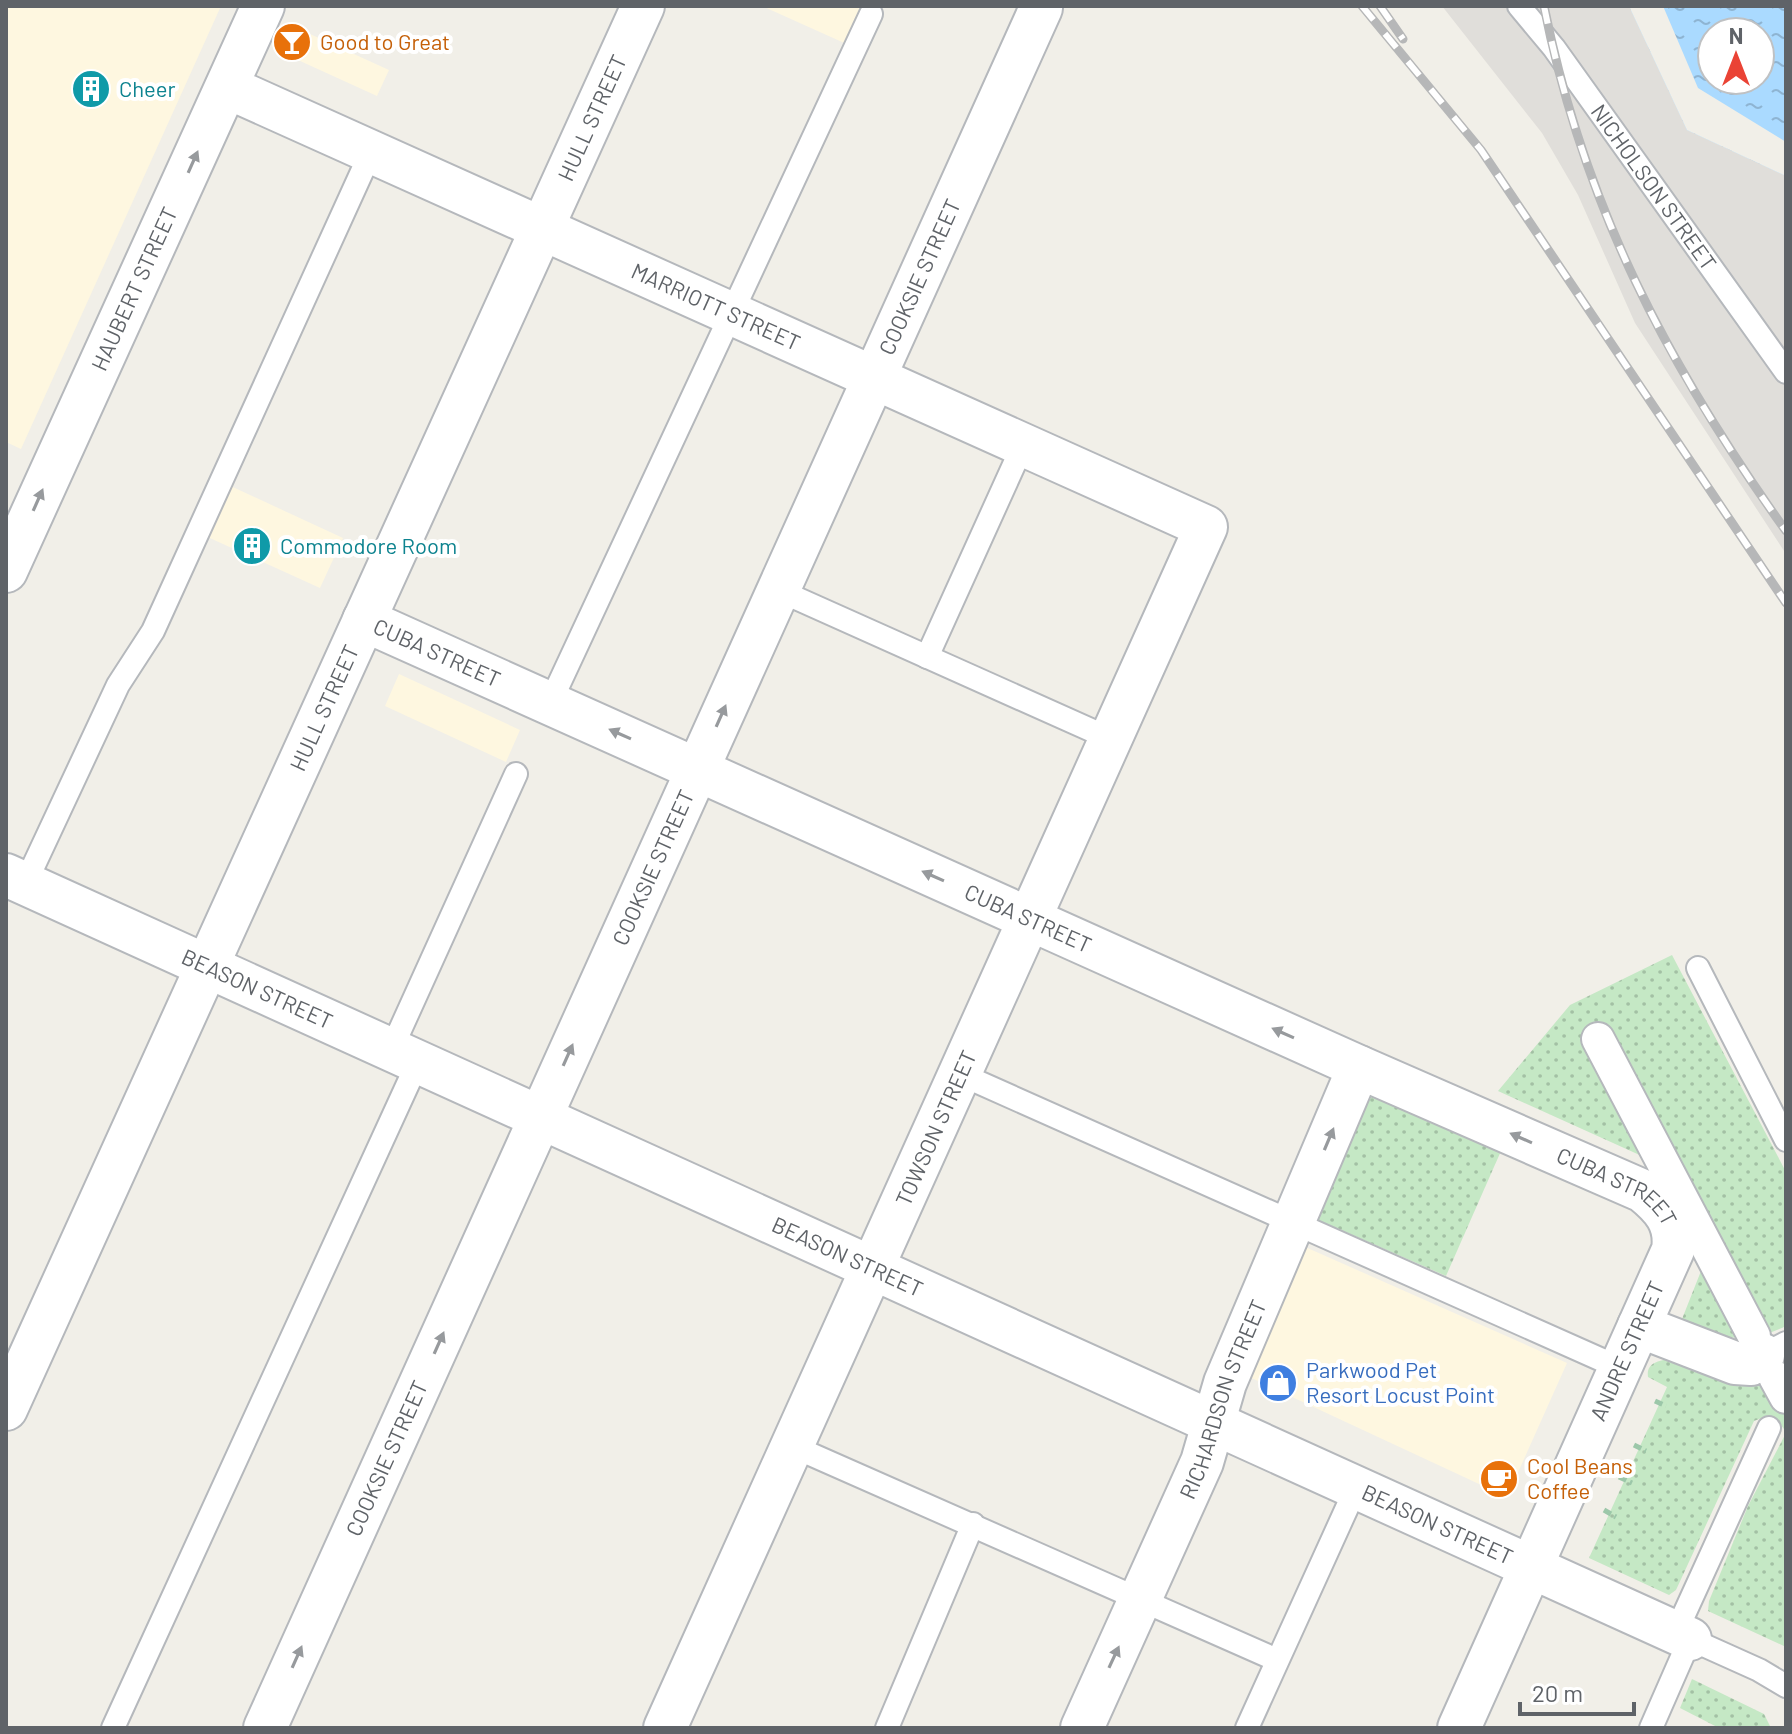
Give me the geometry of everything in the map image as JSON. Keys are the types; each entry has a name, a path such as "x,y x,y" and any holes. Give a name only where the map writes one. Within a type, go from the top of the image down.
{"street":[{"name":"HAUBERT STREET","path":"6,571 263,6"},
{"name":"HULL STREET","path":"9,1392 207,967 643,6"},
{"name":"COOKSIE STREET","path":"265,1728 1041,8"},
{"name":"MARRIOTT STREET","path":"227,87 1206,527"},
{"name":"TOWSON STREET","path":"665,1728 1206,527"},
{"name":"CUBA STREET","path":"364,620 1359,1067 1643,1191 1668,1215 1675,1236"},
{"name":"BEASON STREET","path":"16,880 1683,1636"},
{"path":"1598,1039 1773,1362 1735,1363 1639,1326"},
{"name":"RICHARDSON STREET","path":"1082,1728 1202,1462 1225,1383 1359,1067"},
{"name":"ANDRE STREET","path":"1459,1728 1673,1250 1675,1236"}],"lane":[{"name":"NICHOLSON STREET","path":"1519,6 1554,48 1786,372"},
{"path":"550,703 871,14"},
{"path":"16,880 118,685 153,631 371,152"},
{"path":"927,657 1023,445"},
{"path":"778,590 1111,739"},
{"path":"113,1728 405,1056 516,774"},
{"path":"1698,968 1786,1140"},
{"path":"960,1074 1620,1368"},
{"path":"1651,1728 1683,1636 1769,1428"},
{"path":"792,1446 1277,1660"},
{"path":"1247,1728 1356,1488"},
{"path":"887,1728 973,1524"},
{"path":"1683,1636 1759,1670 1786,1686"}],"path":[{"path":"1655,1401 1666,1406"},
{"path":"1634,1445 1646,1451"},
{"path":"1619,1477 1632,1483"},
{"path":"1604,1510 1616,1517"}],"shaded area":[{"name":"Cheer","path":"6,6 221,6 21,449 6,442"},
{"path":"762,6 868,6 851,46"},
{"path":"1442,6 1629,6 1687,130 1786,176 1786,554 1635,323 1578,195 1542,133"},
{"path":"288,24 389,70 377,96 276,50"},
{"path":"224,483 343,538 320,588 201,534"},
{"path":"399,674 520,730 506,762 385,706"},
{"path":"1303,1246 1567,1363 1507,1497 1245,1375"}],"green space":[{"path":"1672,955 1786,1172 1786,1326 1759,1336 1725,1336 1686,1325 1682,1319 1701,1271 1723,1259 1644,1157 1498,1091 1570,1005"},
{"path":"1369,1094 1501,1151 1446,1276 1316,1219"},
{"path":"1669,1359 1759,1379 1786,1366 1786,1432 1779,1422 1764,1417 1754,1421 1676,1590 1669,1595 1589,1558 1667,1387 1648,1377 1649,1369 1657,1362"},
{"path":"1786,1433 1786,1647 1708,1611 1709,1601 1748,1506"},
{"path":"1692,1679 1764,1714 1771,1728 1719,1728 1680,1708"}],"water":[{"path":"1629,6 1786,6 1786,176 1687,130"}],"pier":[{"path":"1629,6 1663,6 1696,83 1696,96 1711,96 1786,142 1786,176 1687,130"}],"railway":[{"path":"1362,6 1481,150 1786,603"},
{"path":"1380,6 1403,39"},
{"path":"1544,6 1561,80 1582,150 1636,282 1704,408 1786,531"}],"place":[{"name":"Good to Great","path":"292,42"},
{"name":"Cheer","path":"91,89"},
{"name":"Commodore Room","path":"252,546"},
{"name":"Parkwood Pet Resort Locust Point","path":"1278,1383"},
{"name":"Cool Beans Coffee","path":"1499,1479"}]}
